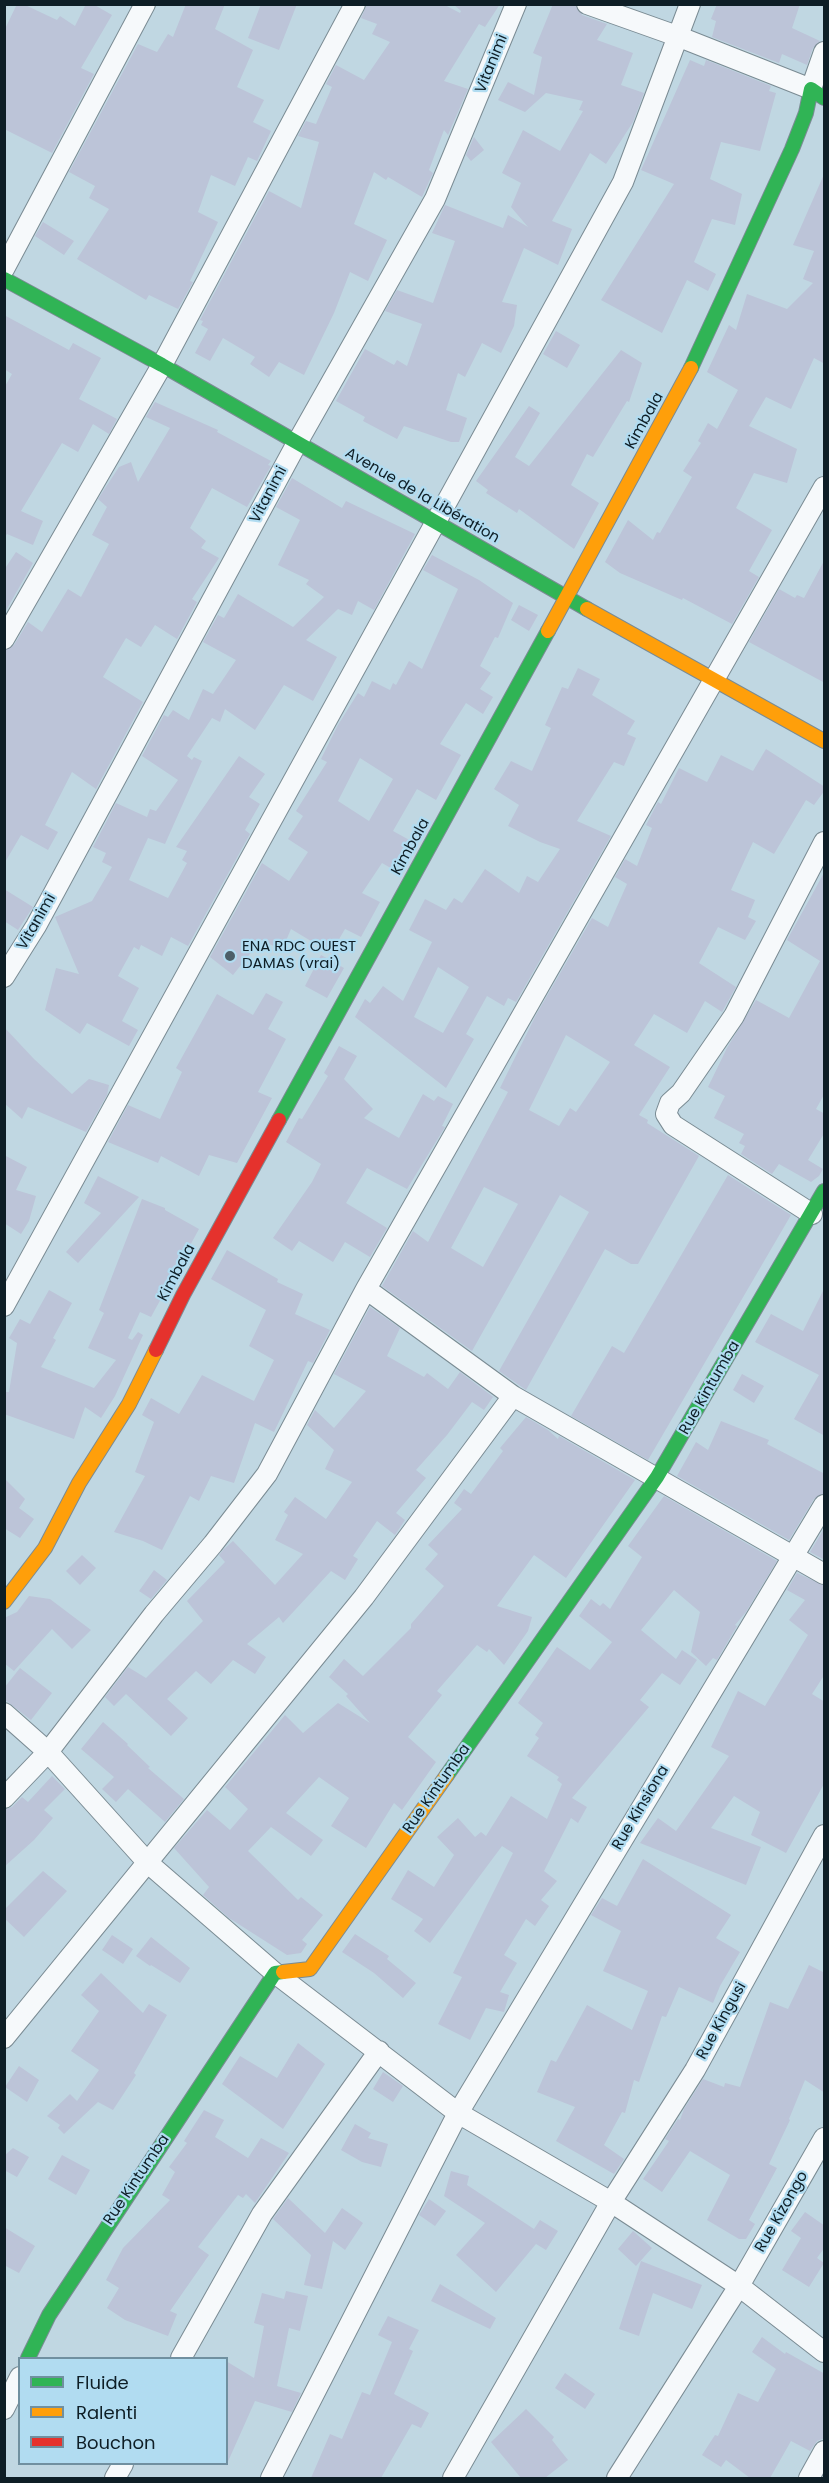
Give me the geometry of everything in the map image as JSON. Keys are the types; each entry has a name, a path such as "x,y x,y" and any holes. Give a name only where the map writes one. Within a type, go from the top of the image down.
{"main road":[{"name":"Kimbala","path":"4,1602 45,1548 79,1483 129,1404 183,1295 682,387 792,149 806,113 818,93"},
{"name":"Avenue de la Libération","path":"4,279 162,365 567,598 825,741"},
{"name":"Rue Kintumba","path":"29,2357 55,2306 275,1972 310,1969 657,1477 825,1191"}],"street":[{"path":"4,269 145,4"},
{"path":"4,639 162,365 355,4"},
{"name":"Vitanimi","path":"4,977 36,926 297,443 435,199 516,4"},
{"path":"586,4 677,36 818,93 825,52"},
{"path":"4,1306 622,182 690,4"},
{"path":"4,1798 48,1752 154,1614 213,1544 267,1474 366,1289 713,678 825,487"},
{"path":"812,1214 673,1125 666,1114 670,1103 687,1085 734,1016 825,842"},
{"path":"366,1289 513,1396 825,1574"},
{"path":"4,2038 364,1597 513,1396"},
{"name":"Rue Kinsiona","path":"271,2478 458,2112 825,1505"},
{"path":"4,1713 48,1752 148,1863 275,1972 458,2112 611,2202 739,2286 825,2352"},
{"name":"Rue Kingusi","path":"453,2478 611,2202 695,2070 825,1835"},
{"path":"183,2357 262,2214 379,2051"},
{"name":"Rue Kizongo","path":"617,2478 739,2286 825,2138"},
{"path":"4,2409 18,2381"},
{"path":"809,2478 825,2451"}],"building":[{"path":"17,4 23,4 57,20 60,16 75,26 86,4 93,4 112,15 81,68 94,74 52,153 4,129 4,31"},
{"path":"186,4 225,4 215,29 253,50 237,87 264,100 253,122 271,131 257,161 248,157 235,186 211,175 198,212 218,222 190,281 193,282 178,309 149,295 146,300 77,259 109,209 89,198 95,186 69,172 138,44 157,52 168,34 173,37"},
{"path":"261,4 297,4 279,50 248,38"},
{"path":"367,4 443,4 460,13 461,11 453,4 500,4 485,27 479,24 444,81 468,89 448,135 444,130 429,170 433,173 422,197 388,177 386,180 374,172 354,224 387,240 368,281 350,272 334,313 304,375 279,362 269,377 250,364 255,357 223,338 210,361 195,353 208,329 201,325 203,321 200,320 269,191 301,208 319,142 298,136 306,121 316,124 332,87 326,84 336,65 364,80 390,42 372,34 377,24 361,18"},
{"path":"553,4 575,5 582,15 607,24 597,40 633,53 621,85 644,93 633,122 606,164 590,153 552,221 572,229 558,265 524,248 502,302 517,305 514,326 501,353 482,343 465,377 458,373 446,410 467,418 459,442 451,442 404,426 397,439 363,421 365,417 336,401 365,349 394,365 397,360 407,366 422,324 385,311 397,290 433,303 455,241 432,233 445,205 503,228 508,215 528,227 511,207 521,183 502,173 523,130 560,151 583,111 579,110 583,101 546,93 525,112 498,100 508,82 534,95 542,57 533,53"},
{"path":"717,4 800,4 792,28 820,41 813,48 807,65 782,54 779,63 712,37 716,21 711,19"},
{"path":"690,60 704,66 706,60 771,86 769,91 776,93 760,151 721,142 710,179 742,194 735,225 712,219 694,262 716,274 708,291 687,280 662,333 601,300 674,184 641,170"},
{"path":"474,137 484,150 471,161 466,155"},
{"path":"825,172 825,364 814,358 791,409 766,397 749,426 797,449 787,483 754,473 736,508 772,530 749,571 759,577 732,624 683,598 682,600 620,573 605,562 628,520 653,540 657,532 660,533 692,477 683,471 701,443 698,441 708,423 717,429 738,390 707,372 729,325 736,330 747,294 787,309 813,283 803,279 814,251 793,245"},
{"path":"43,222 74,241 64,255 35,236"},
{"path":"4,315 69,350 73,343 101,358 79,399 117,419 109,434 93,424 78,452 62,443 21,511 43,521 33,545 7,534 4,538 4,388 12,374 4,369"},
{"path":"556,331 580,345 567,368 543,354"},
{"path":"621,350 642,363 629,402 627,401 593,457 587,454 571,485 599,503 574,549 519,509 517,513 486,493 488,490 476,481 529,406 540,413 515,457 529,466"},
{"path":"155,402 218,430 217,432 271,461 268,465 271,466 247,507 212,488 190,528 206,541 201,548 219,558 192,599 197,602 177,639 155,625 141,647 126,638 103,677 143,702 96,789 72,772 45,825 58,832 48,850 21,835 4,864 4,651 14,645 28,622 42,632 68,589 81,597 109,544 92,535 107,507 98,499 119,467 131,462 138,482 170,428 146,417"},
{"path":"292,478 342,508 346,501 415,534 374,610 358,601 352,615 338,609 306,640 337,657 313,701 284,685 255,730 225,709 220,722 212,718 187,756 192,760 194,757 202,761 165,844 148,838 129,880 168,898 187,863 182,860 187,851 176,847 239,756 265,774 249,797 260,804 245,830 250,834 188,946 171,937 162,956 141,945 139,950 134,947 118,976 139,988 122,1021 138,1030 129,1046 87,1023 80,1034 45,1010 56,968 79,974 55,917 92,901 112,867 102,862 106,853 93,847 116,803 147,817 150,809 156,811 178,780 142,756 164,715 168,717 173,710 189,720 203,689 213,694 236,660 203,642 218,615 224,618 238,594 293,627 324,597 306,584 309,580 278,565 300,520 276,507"},
{"path":"16,552 33,563 4,614 4,570"},
{"path":"432,555 479,580 513,603 498,638 495,637 480,666 491,673 480,689 493,697 483,714 466,703 440,744 461,755 436,800 417,789 393,831 413,842 396,871 382,863 362,893 380,902 361,937 345,929 331,953 291,929 282,950 261,940 233,975 210,957 262,863 289,881 308,852 288,839 303,816 296,811 327,762 321,759 338,725 358,693 364,697 372,681 390,690 393,683 396,685 409,661 422,669 458,589 423,570","holes":["360,758 393,779 369,821 338,801"]},
{"path":"825,559 825,683 749,642 779,589 795,598 797,595 804,598"},
{"path":"519,605 538,615 529,631 511,620"},
{"path":"578,668 600,679 592,695 635,721 627,734 636,738 624,766 614,762 577,821 611,836 516,1002 508,998 504,1006 487,996 466,1034 474,1039 446,1088 355,1017 365,999 370,1003 383,986 403,1001 432,942 409,930 425,899 446,910 454,898 462,903 485,869 519,893 527,876 538,882 560,849 508,826 519,805 494,789 511,761 532,771 551,728 545,725 562,687 568,689","holes":["438,967 469,987 443,1033 414,1017"]},
{"path":"766,749 825,787 825,790 814,805 806,800 774,854 753,842 731,890 755,900 748,917 756,921 745,940 718,927 699,963 736,987 722,1012 705,1001 687,1033 654,1014 634,1045 670,1067 639,1115 648,1120 647,1123 699,1156 638,1264 631,1264 605,1249 526,1390 499,1371 589,1212 560,1195 472,1351 382,1286 413,1231 428,1242 508,1092 500,1088 536,1015 592,918 608,927 627,884 615,877 625,859 637,866 652,828 646,825 658,802 661,804 679,768 707,782 721,755 753,771","holes":["566,1035 610,1062 576,1112 570,1108 559,1126 529,1110","484,1187 518,1204 483,1267 451,1248"]},
{"path":"825,871 825,1093 816,1109 825,1114 825,1132 808,1160 823,1169 819,1176 811,1182 779,1164 772,1174 741,1154 745,1146 739,1143 744,1134 714,1118 725,1096 708,1087 727,1048 756,1000 789,1018 820,961 787,940"},
{"path":"4,889 33,907 18,930 4,921"},
{"path":"321,955 344,968 327,998 305,986"},
{"path":"266,993 283,1002 268,1029 286,1039 258,1092 272,1098 237,1163 209,1155 199,1176 161,1156 158,1163 108,1142 128,1105 160,1119 182,1072 176,1068 217,994 253,1015"},
{"path":"4,1027 72,1094 89,1079 109,1085 107,1095 86,1132 28,1107 22,1119 4,1103"},
{"path":"339,1046 357,1056 344,1079 373,1109 364,1118 399,1138 423,1094 434,1101 438,1096 453,1104 442,1126 445,1127 407,1189 367,1168 346,1203 387,1228 370,1257 345,1242 333,1262 299,1241 292,1251 273,1238 312,1182 321,1164 286,1142 299,1118 302,1119 328,1076 324,1073"},
{"path":"4,1155 27,1167 16,1190 36,1196 29,1221 21,1234 4,1223"},
{"path":"728,1175 791,1215 648,1460 571,1416 612,1346 624,1353"},
{"path":"98,1176 139,1197 78,1263 66,1252 101,1213 84,1203"},
{"path":"142,1199 165,1208 199,1229 151,1317 140,1312 128,1338 132,1340 138,1332 143,1335 115,1396 101,1418 85,1407 74,1439 4,1414 6,1392 9,1392 17,1343 9,1338 20,1319 30,1324 49,1290 72,1303 53,1338 56,1340 41,1367 94,1388 116,1360 88,1348 104,1313 99,1310"},
{"path":"227,1250 278,1279 277,1282 303,1294 295,1314 330,1330 313,1363 308,1361 274,1432 255,1423 234,1483 211,1476 199,1501 190,1496 162,1550 114,1532 145,1476 135,1472 154,1422 142,1415 151,1398 179,1414 202,1375 254,1401 274,1360 249,1346 266,1310 211,1279"},
{"path":"825,1287 825,1436 794,1419 819,1375 755,1342 771,1314 803,1331"},
{"path":"370,1307 400,1328 387,1356 424,1377 427,1373 448,1389 460,1372 496,1399 493,1397 484,1410 472,1402 416,1470 426,1478 396,1513 405,1520 395,1535 377,1521 353,1556 358,1559 345,1580 331,1571 283,1623 279,1617 247,1644 266,1657 255,1674 233,1660 211,1684 196,1671 167,1699 188,1718 171,1736 126,1694 114,1706 105,1697 128,1667 146,1678 203,1621 187,1601 225,1562 219,1555 224,1549 233,1541 275,1585 303,1554 275,1540 288,1515 284,1512 295,1497 326,1519 352,1482 325,1469 334,1450 307,1425 315,1410 334,1428 366,1391 334,1374"},
{"path":"742,1374 764,1386 754,1403 733,1390"},
{"path":"526,1417 558,1439 559,1436 635,1480 566,1578 534,1555 497,1606 532,1617 528,1631 504,1665 489,1649 487,1652 477,1645 437,1691 442,1695 408,1737 436,1762 402,1810 394,1803 366,1848 331,1826 349,1798 319,1777 286,1813 323,1840 311,1856 271,1827 248,1851 298,1900 301,1897 323,1915 302,1940 307,1944 301,1953 287,1955 229,1918 203,1895 209,1887 174,1848 207,1810 230,1830 248,1809 225,1787 285,1715 303,1733 338,1703 370,1723 346,1696 348,1694 329,1677 344,1659 363,1676 411,1628 411,1624 444,1586 425,1569 438,1554 428,1545 462,1509 454,1503 464,1489 471,1494 503,1451 500,1448"},
{"path":"721,1421 769,1440 767,1444 825,1474 825,1493 814,1499 789,1540 677,1476 696,1442 708,1450"},
{"path":"4,1478 25,1499 19,1508 34,1519 20,1538 4,1528"},
{"path":"664,1496 777,1561 746,1612 735,1625 737,1626 717,1660 713,1658 706,1666 691,1652 700,1612 674,1590 641,1630 676,1659 682,1650 697,1660 680,1685 662,1673 640,1700 649,1707 572,1798 587,1807 578,1823 571,1818 544,1871 557,1881 541,1900 549,1906 535,1926 526,1919 504,1955 517,1963 500,1992 509,1995 504,2012 486,2008 470,2040 438,2024 462,1977 453,1973 513,1853 502,1846 430,1943 414,1931 423,1919 391,1899 408,1870 434,1887 454,1855 437,1837 458,1818 475,1837 481,1832 486,1836 511,1796 547,1819 562,1784 557,1780 559,1777 527,1756 539,1738 535,1735 543,1723 518,1703 557,1647 590,1670 612,1642 579,1616 591,1599 600,1606 603,1603 610,1609 642,1557 628,1546"},
{"path":"825,1527 825,1560 810,1552"},
{"path":"82,1555 96,1568 80,1585 66,1571"},
{"path":"154,1570 167,1580 151,1599 139,1591"},
{"path":"797,1573 825,1586 825,1674 812,1694 825,1702 825,1782 786,1853 751,1835 760,1812 734,1796 711,1828 761,1847 746,1885 640,1843 658,1818 676,1831 729,1756 711,1747 738,1691 765,1706 808,1635 789,1620 805,1600 787,1590"},
{"path":"29,1596 50,1599 91,1630 72,1649 52,1629 14,1671 4,1663 4,1618 17,1612"},
{"path":"20,1668 52,1693 31,1720 4,1699 4,1688"},
{"path":"103,1722 128,1744 150,1767 148,1768 184,1799 165,1822 128,1789 116,1802 102,1789 114,1777 81,1749"},
{"path":"52,1776 65,1789 44,1810 53,1818 34,1840 4,1867 4,1810 12,1807 22,1797 28,1802"},
{"path":"643,1859 731,1915 716,1938 740,1952 713,2003 679,1987 666,2017 662,2016 639,2082 634,2080 625,2113 622,2112 604,2145 624,2159 614,2174 556,2141 575,2107 537,2092 551,2060 556,2062 587,2005 632,2030 648,1991 603,1971 621,1931 591,1915 602,1898 617,1906"},
{"path":"43,1871 67,1891 24,1937 4,1918 4,1910"},
{"path":"355,1934 389,1956 387,1959 416,1983 403,1998 374,1973 342,1952"},
{"path":"112,1935 133,1949 123,1964 102,1950"},
{"path":"151,1937 190,1968 180,1983 136,1956"},
{"path":"809,1965 825,1973 825,2093 805,2080 790,2120 769,2164 777,2168 749,2220 755,2224 746,2239 739,2239 707,2220 730,2175 690,2151 662,2192 643,2179 669,2141 665,2139 678,2119 680,2120 684,2109 703,2079 724,2087 725,2083 740,2087 770,2002 788,2009"},
{"path":"101,1973 143,2013 149,2004 167,2015 134,2073 136,2075 113,2110 98,2102 64,2134 58,2128 60,2125 47,2116 70,2094 77,2101 99,2070 71,2051 99,2011 81,1995"},
{"path":"298,2043 325,2064 283,2129 222,2084 240,2056 277,2078"},
{"path":"19,2066 39,2080 27,2102 5,2087"},
{"path":"383,2072 403,2086 393,2102 373,2089"},
{"path":"204,2110 224,2120 215,2137 248,2158 261,2138 289,2153 255,2203 246,2194 243,2198 238,2195 198,2247 209,2255 170,2311 177,2314 168,2336 125,2320 107,2308 119,2288 106,2280 123,2248 170,2200 162,2195 175,2172 169,2167 187,2143 184,2141"},
{"path":"355,2124 371,2133 368,2138 388,2144 381,2167 362,2162 341,2150"},
{"path":"13,2148 29,2157 17,2177 4,2170 4,2156"},
{"path":"62,2155 90,2170 76,2195 48,2179"},
{"path":"451,2171 469,2176 467,2185 534,2229 540,2220 558,2231 546,2250 536,2244 496,2292 456,2255 485,2223 444,2196"},
{"path":"288,2198 325,2233 342,2208 363,2223 345,2250 333,2241 322,2289 304,2285 311,2255 273,2219"},
{"path":"429,2199 446,2211 435,2226 419,2215"},
{"path":"805,2212 825,2226 825,2247 817,2258 824,2263 809,2287 782,2270 801,2238 791,2231"},
{"path":"4,2227 35,2246 19,2273 4,2265"},
{"path":"633,2231 652,2248 636,2266 618,2249"},
{"path":"641,2261 702,2285 692,2309 653,2293 639,2336 619,2329"},
{"path":"440,2284 496,2318 490,2329 431,2301"},
{"path":"286,2291 308,2296 300,2331 289,2328 277,2386 301,2393 292,2412 255,2401 228,2462 228,2362 254,2378 264,2326 254,2323 262,2293 284,2299"},
{"path":"388,2316 419,2330 409,2349 413,2351 394,2394 429,2413 421,2428 412,2424 381,2478 311,2478 330,2434 342,2439 362,2392 370,2395 392,2342 378,2335"},
{"path":"762,2337 785,2354 786,2352 825,2374 825,2438 817,2441 810,2451 791,2441 770,2478 750,2478 726,2460 721,2467 702,2455 715,2435 718,2436 738,2393 758,2402 776,2369 752,2352"},
{"path":"565,2373 595,2394 585,2409 555,2388"},
{"path":"526,2409 554,2437 552,2440 568,2460 545,2478 521,2478 491,2442"}],"traffic: fast":[{"path":"691,368 792,149 806,113 811,89 824,98"},
{"path":"4,279 162,365 587,609"},
{"path":"279,1120 548,631"},
{"path":"447,1775 657,1477 824,1191"},
{"path":"28,2357 49,2315 275,1973 283,1972"}],"traffic: slow":[{"path":"548,631 691,368"},
{"path":"587,609 824,741"},
{"path":"4,1602 45,1548 79,1483 129,1404 156,1350"},
{"path":"283,1972 310,1969 447,1775"}],"traffic: jam":[{"path":"156,1350 183,1295 279,1120"}],"place":[{"name":"ENA RDC OUEST DAMAS (vrai)","path":"230,956"}]}
